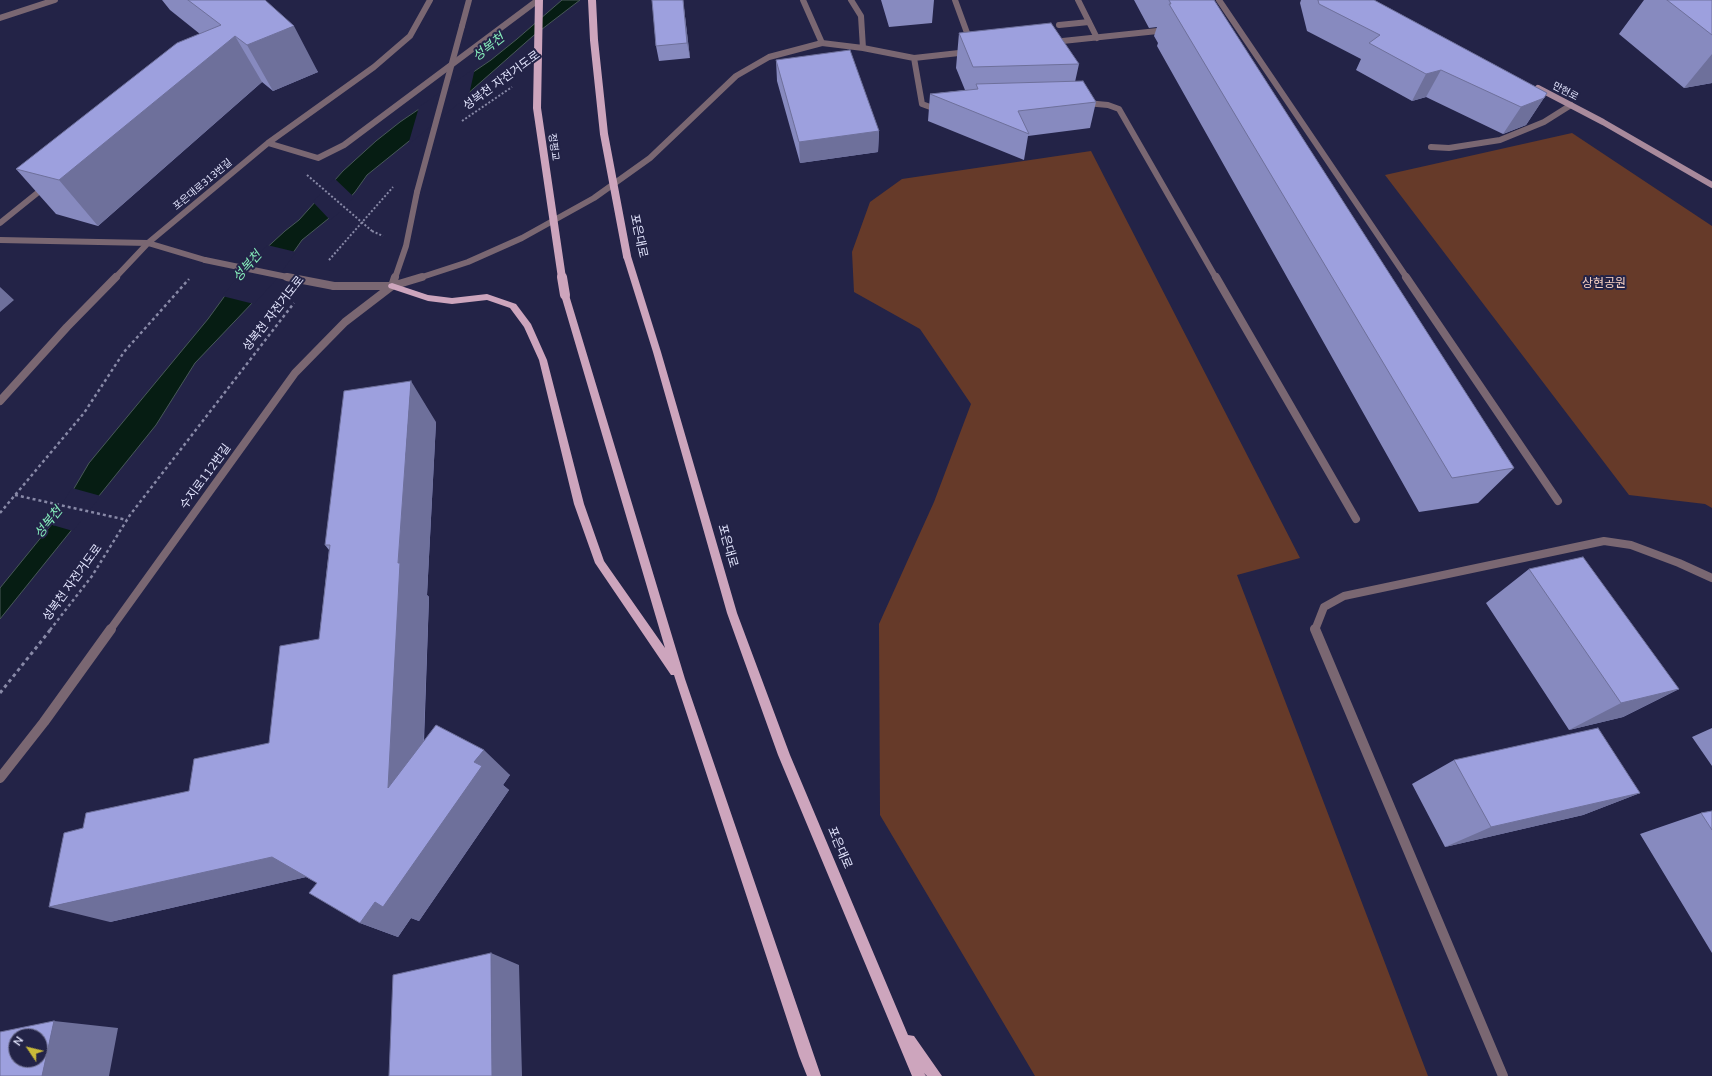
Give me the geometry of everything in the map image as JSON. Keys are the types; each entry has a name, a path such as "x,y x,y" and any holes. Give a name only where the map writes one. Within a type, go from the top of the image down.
{"main road":[{"name":"정평교","path":"538,0 537,108 565,295 680,679"},
{"name":"포은대로","path":"592,0 594,40 604,134 627,256 657,352 732,613 784,755 920,1076"},
{"path":"392,286 428,298 452,301 487,297 513,306 528,326 543,360 579,504 600,563 680,679 814,1076"},
{"path":"899,1027 935,1076"},
{"path":"806,1056 810,1076"}],"street":[{"path":"0,18 55,0"},
{"name":"포은대로313번길","path":"0,401 67,327 148,243 268,144 374,67 410,36 430,0"},
{"path":"392,286 406,246 417,192 469,0"},
{"path":"268,144 318,158 344,146 538,0"},
{"path":"803,0 822,43"},
{"path":"851,0 861,16 863,48"},
{"path":"0,240 148,243 204,260 334,286 392,286 468,262 522,238 594,198 650,158 736,76 769,57 822,43 863,48 914,58 974,51 955,0"},
{"path":"1078,0 1097,38"},
{"path":"1220,0 1558,501"},
{"path":"1059,25 1089,22"},
{"path":"1227,24 1235,23"},
{"path":"1043,43 1174,29"},
{"path":"914,58 922,104 933,108 949,108"},
{"name":"만현로","path":"1530,84 1571,105 1712,185"},
{"path":"1080,103 1096,103 1119,109 1356,519"},
{"path":"1431,146 1448,148 1500,140 1544,122 1571,105"},
{"path":"0,223 54,180"},
{"name":"수지로112번길","path":"0,778 48,715 295,373 345,322 392,286"},
{"path":"1503,1076 1323,650 1315,629 1321,614 1324,607 1344,596 1604,541 1631,545 1712,578"}],"path":[{"name":"성복천 자전거도로","path":"456,125 517,84"},
{"path":"307,175 372,231"},
{"path":"325,265 397,184"},
{"path":"0,513 84,413 124,352 171,301 204,260"},
{"name":"성복천 자전거도로","path":"0,693 92,576 127,520 295,302"},
{"path":"16,495 127,520"}],"green space":[{"name":"상현공원","path":"1572,133 1712,226 1712,508 1705,504 1629,495 1385,175"},
{"path":"1091,151 1300,558 1237,575 1428,1076 1035,1076 880,815 879,624 934,502 971,404 920,329 854,292 852,252 870,202 902,179"}],"shaded area":[{"path":"562,0 580,0 533,36 465,96 367,175 355,192 339,210 302,240 274,280 195,363 156,425 0,619 0,588 56,519 89,463 208,319 232,286 261,253 299,220 343,171 376,141 400,122 491,60"}],"pier":[{"path":"475,68 469,95 408,145 419,107"},
{"path":"334,178 354,197 330,220 313,202"},
{"path":"267,245 296,252 275,281 254,304 222,296"},
{"path":"72,488 101,496 73,531 49,524"}],"building":[{"path":"188,0 265,0 294,26 247,45 235,36 59,180 16,169 177,43 221,25"},
{"path":"652,0 683,0 687,43 656,46"},
{"path":"1169,0 1214,0 1514,468 1452,478 1169,4 1171,4"},
{"path":"1318,0 1374,0 1547,93 1544,98 1521,107 1441,70 1426,74 1369,43 1380,35 1319,4"},
{"path":"1667,0 1712,0 1712,35"},
{"path":"1051,23 1079,64 973,67 959,33"},
{"path":"850,50 879,131 799,142 776,60"},
{"path":"1083,81 1096,102 1018,111 1029,134 930,94 978,89 976,84"},
{"path":"411,381 398,563 400,563 388,788 436,725 484,750 474,762 482,766 383,907 375,902 360,923 309,893 317,883 272,857 49,907 64,833 83,828 86,813 189,791 194,759 269,743 280,646 319,639 330,545 325,545 344,391"},
{"path":"1583,557 1679,689 1621,703 1529,569"},
{"path":"1598,728 1640,793 1491,827 1454,760"},
{"path":"1712,811 1712,830 1701,813"},
{"path":"491,953 492,1076 389,1076 393,975"},
{"path":"54,1021 48,1048 48,1028 20,1028"},
{"path":"8,1030 8,1068 44,1068 42,1076 0,1076 0,1032"}],"water label":[{"name":"성복천","path":"489,48"},
{"name":"성복천","path":"248,267"},
{"name":"성복천","path":"49,523"}]}
